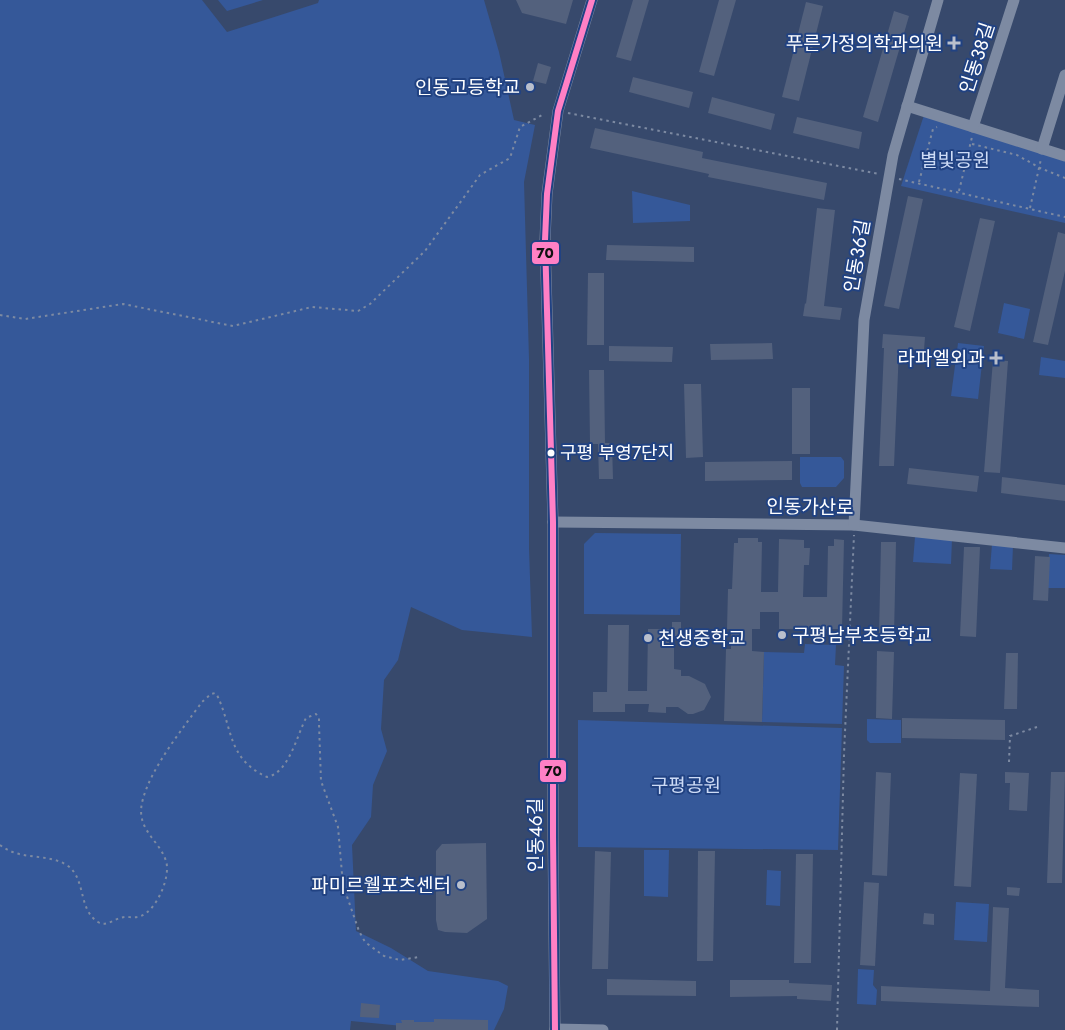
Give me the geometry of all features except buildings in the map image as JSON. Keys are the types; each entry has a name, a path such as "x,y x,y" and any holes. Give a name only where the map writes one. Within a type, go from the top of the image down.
{"street":[{"path":"553,522 546,240 547,194 558,111 592,0"},
{"name":"인동36길","path":"854,525 864,320 889,176 938,0"},
{"name":"인동38길","path":"973,130 1014,0"},
{"path":"1042,149 1065,75"},
{"path":"907,106 973,130 1065,156"},
{"name":"인동가산로","path":"553,522 854,525 1065,548"},
{"name":"인동46길","path":"553,522 552,836 555,1029 603,1030"}],"path":[{"path":"558,111 920,182 1065,217"},
{"path":"0,315 25,319 123,304 233,326 312,307 358,312 370,304 425,251 480,175 510,158 520,127 544,114"},
{"path":"920,182 932,128 942,124"},
{"path":"958,192 973,130"},
{"path":"971,144 1017,155 1040,168 1065,178"},
{"path":"1030,209 1040,168 1042,149"},
{"path":"837,1030 844,754 854,525"},
{"path":"0,846 7,851 17,854 58,862 68,866 78,879 84,903 96,921 108,924 117,918 140,917 150,909 160,896 167,868 167,862 163,854 146,830 142,813 142,800 155,770 202,702 211,694 215,693 217,695 238,754 250,767 266,777 274,774 287,760 306,718 316,714 319,718 321,781 338,827 343,885 359,931 365,942 384,956 400,960 419,957"},
{"path":"1009,762 1010,736 1037,727"}],"green space":[{"path":"0,0 202,0 227,32 318,3 319,0 484,0 499,52 514,120 535,125 524,182 529,359 529,548 532,637 462,630 411,607 398,660 384,680 381,729 387,751 373,785 371,817 352,845 356,931 391,948 428,971 498,981 508,986 504,1009 494,1030 444,1030 351,1021 350,1030 0,1030"},
{"path":"218,0 263,0 227,11"},
{"name":"별빛공원","path":"925,112 1065,153 1065,223 901,186"},
{"path":"632,191 690,205 690,221 633,223"},
{"path":"1004,303 1030,309 1024,339 998,333"},
{"path":"958,343 984,346 978,399 951,396"},
{"path":"1041,357 1065,361 1065,378 1039,375"},
{"path":"800,457 841,457 844,461 844,478 836,487 802,487 800,483"},
{"path":"595,533 681,534 680,615 584,614 584,544"},
{"path":"915,537 952,539 951,564 913,562"},
{"path":"992,544 1013,545 1012,570 990,569"},
{"path":"1049,554 1065,555 1065,588 1047,588"},
{"path":"805,644 836,645 835,665 844,666 842,724 762,722 764,652 804,653"},
{"path":"867,719 901,720 901,743 870,743 867,740"},
{"name":"구평공원","path":"578,720 842,728 838,850 578,847"},
{"path":"644,850 669,850 668,897 644,896"},
{"path":"767,870 781,871 780,906 766,905"},
{"path":"956,902 989,904 987,942 954,940"},
{"path":"858,969 874,970 873,985 877,990 876,1005 857,1004"}],"transit line":[{"name":"70","path":"555,1030 553,522 545,240 547,194 558,111 592,0"}],"place":[{"name":"푸른가정의학과의원","path":"954,43"},
{"name":"인동고등학교","path":"530,87"},
{"name":"라파엘외과","path":"996,358"},
{"name":"구평 부영7단지","path":"551,453"},
{"name":"구평남부초등학교","path":"782,635"},
{"name":"천생중학교","path":"648,638"},
{"name":"파미르웰포츠센터","path":"461,885"}]}
